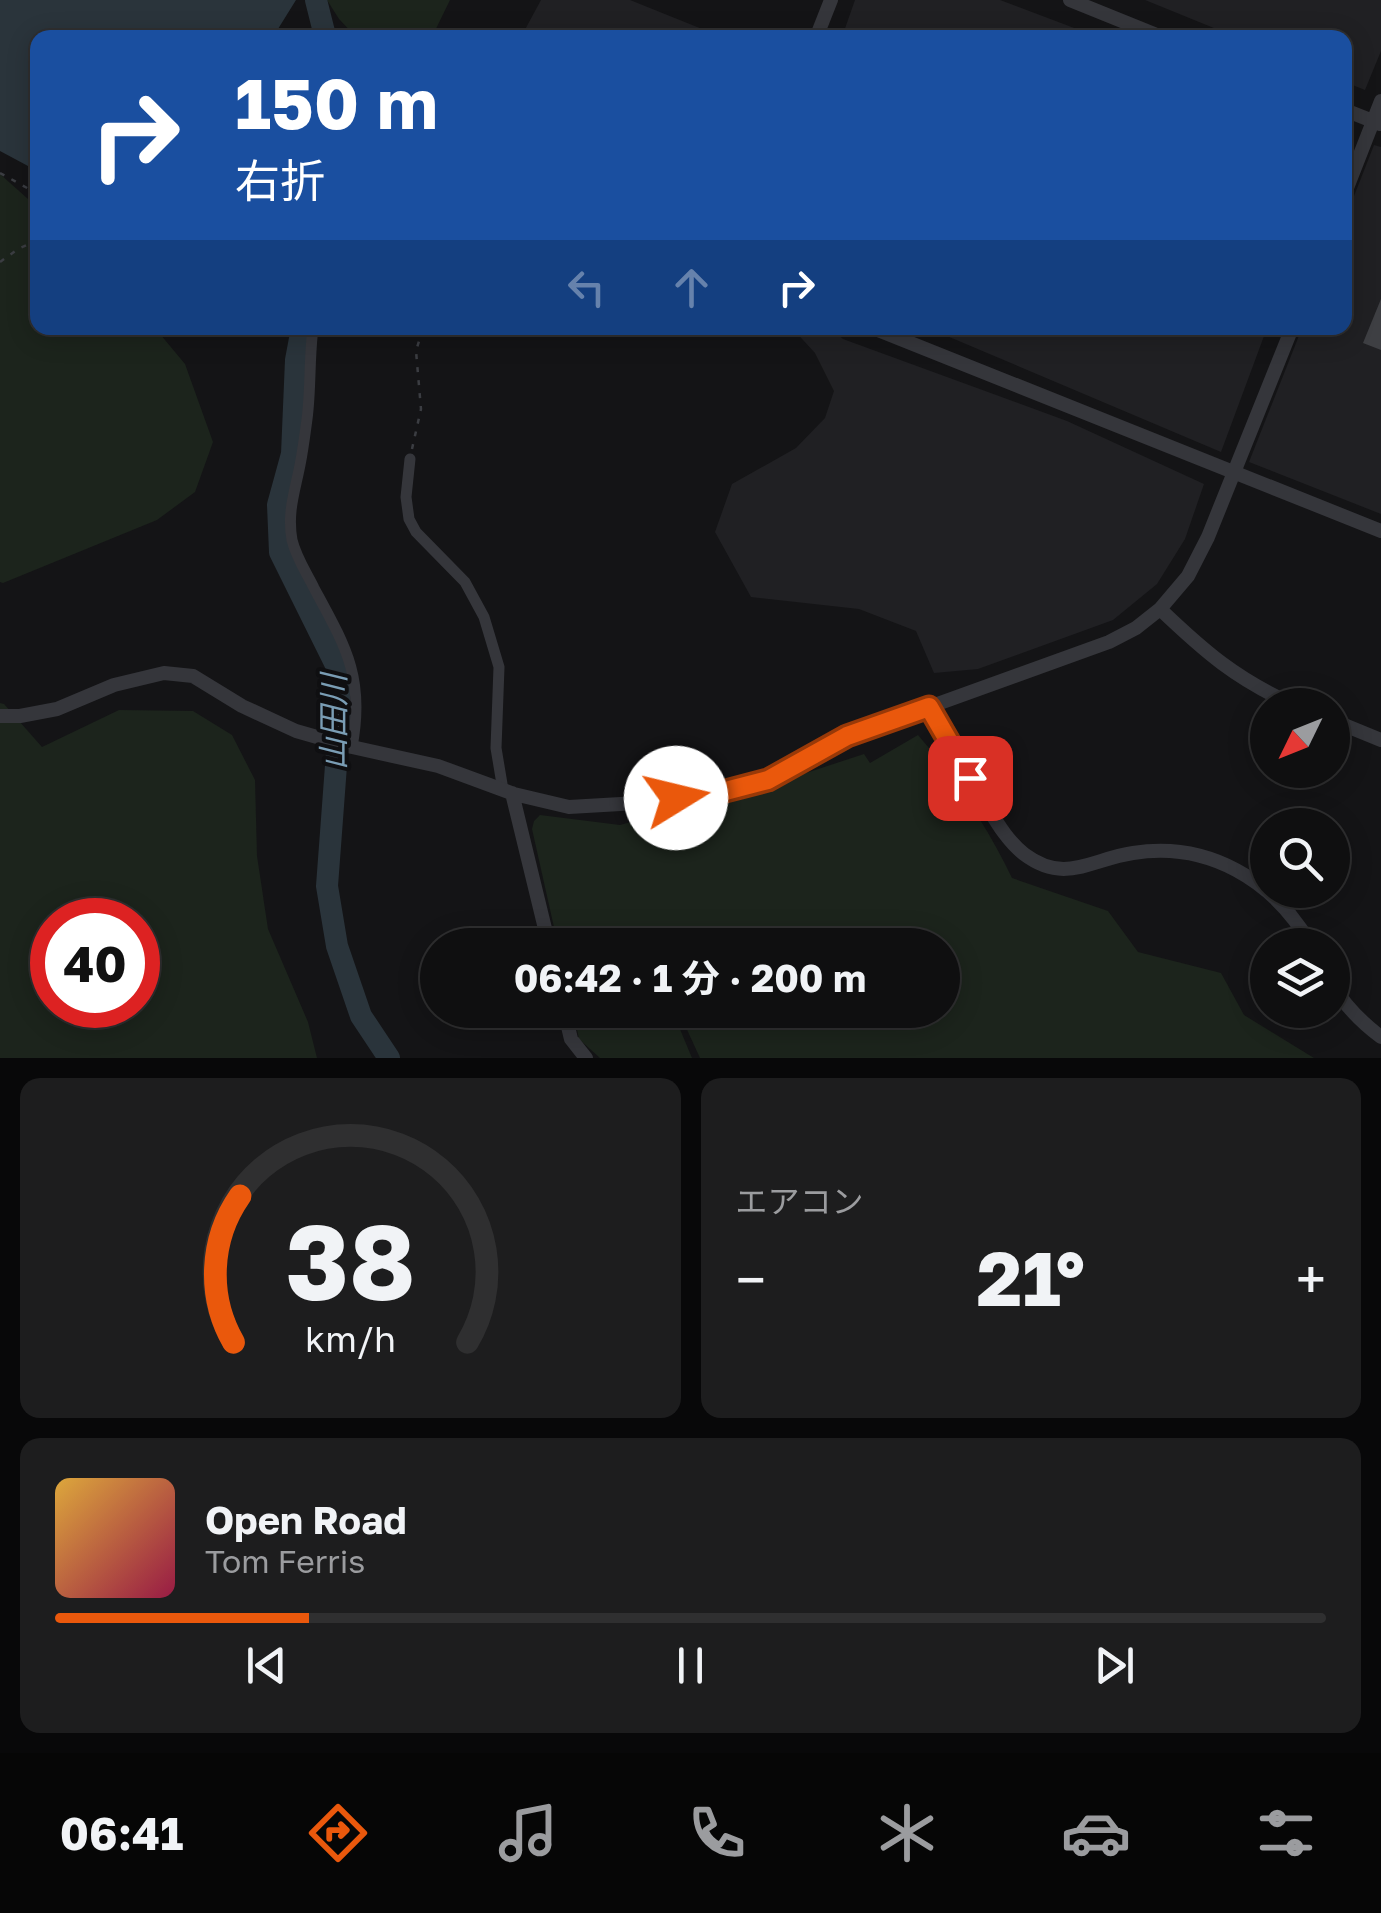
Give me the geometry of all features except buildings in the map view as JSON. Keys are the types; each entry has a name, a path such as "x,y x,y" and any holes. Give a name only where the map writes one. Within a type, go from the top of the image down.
{"street":[{"path":"819,30 831,0"},
{"path":"1070,0 1144,30"},
{"path":"1352,178 1377,123 1381,101"},
{"path":"1352,113 1377,123"},
{"path":"313,335 308,413 289,522 296,554 351,662 357,720 352,747"},
{"path":"891,335 1381,531"},
{"path":"0,716 57,709 114,685 164,672 193,676 242,706 296,731 438,766 569,807 714,794 768,780 847,736 1110,642 1160,609 1188,576 1208,537 1289,335"},
{"path":"410,459 406,496 410,519 416,532 465,582 484,617 499,667 496,748 544,928"},
{"path":"1160,609 1228,670 1258,688"},
{"path":"929,707 1005,834 1025,854 1066,871 1133,853 1198,854 1234,867 1262,886 1299,928"},
{"path":"1350,727 1381,740"},
{"path":"1350,1009 1381,1037"},
{"path":"568,1028 570,1040 586,1058"}],"path":[{"path":"0,173 30,189"},
{"path":"0,262 30,244"},
{"path":"410,459 421,409 416,350 421,335"}],"shaded area":[{"path":"0,0 296,0 277,30 30,30 30,168 0,151"},
{"path":"327,0 450,0 435,30 349,30"},
{"path":"541,0 630,0 705,30 525,30"},
{"path":"855,0 1000,0 1079,30 844,30"},
{"path":"1145,0 1381,0 1381,51 1365,90 1352,85 1352,30 1219,30"},
{"path":"1374,145 1381,147 1381,514 1249,462 1299,335 1352,335 1352,201"},
{"path":"0,174 30,201 30,335 161,335 185,364 213,442 195,492 157,520 0,582"},
{"path":"798,335 838,335 1067,421 1204,484 1185,539 1157,584 1113,620 978,669 934,673 916,631 859,609 751,597 715,532 732,484 796,448 825,418 834,391 815,353"},
{"path":"945,335 1264,335 1221,452"},
{"path":"0,703 42,747 119,710 193,711 232,735 255,780 257,856 268,929 308,1022 317,1058 0,1058"},
{"path":"918,735 970,803 1012,878 1108,911 1138,952 1221,973 1244,1015 1250,1019 1250,1028 1265,1028 1314,1058 700,1058 686,1028 960,1028 960,928 554,928 532,829 540,815 620,825 686,807 687,812 864,754 870,763"},
{"path":"577,1028 680,1028 692,1058 600,1058 579,1039"}],"waterway":[{"name":"山田川","path":"316,0 324,30"},
{"name":"山田川","path":"301,335 292,454 278,505 280,552 338,669 340,712 327,886 337,946 361,1016 389,1058"}],"route":[{"path":"676,798 714,794 768,780 847,736 929,707 970,778"}]}
